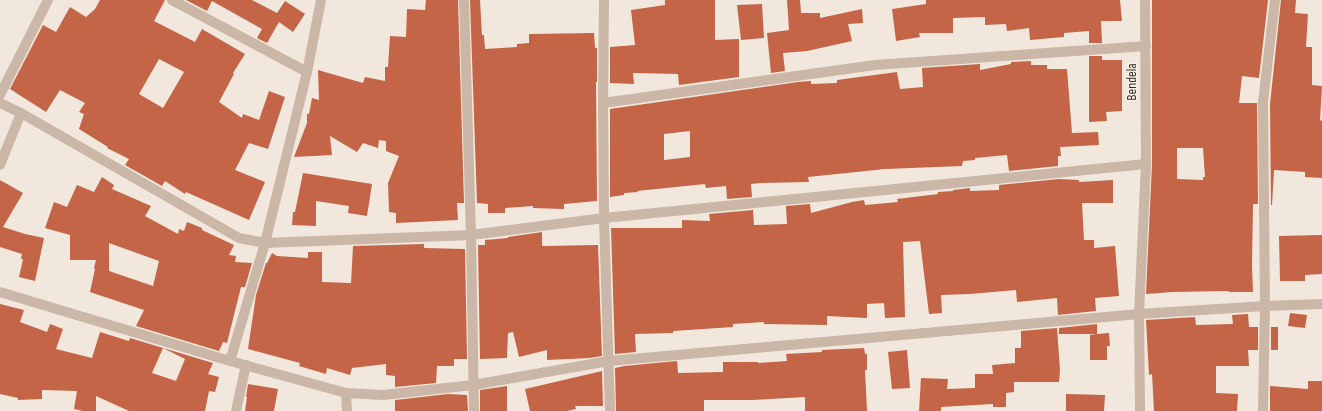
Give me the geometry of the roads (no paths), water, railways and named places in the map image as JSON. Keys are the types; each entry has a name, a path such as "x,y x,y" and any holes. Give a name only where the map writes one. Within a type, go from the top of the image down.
{"street":[{"path":"0,95 48,0"},
{"path":"172,0 308,72"},
{"path":"230,361 265,243 308,72 321,0"},
{"path":"464,0 471,235 474,411"},
{"path":"604,0 604,218 610,411"},
{"name":"Bendela","path":"1140,411 1139,314 1146,164 1145,0"},
{"path":"1263,411 1265,306 1263,102 1275,0"},
{"path":"603,102 875,65 1146,46"},
{"path":"0,103 21,113 239,238 265,243 471,235 604,218 1146,164"},
{"path":"0,165 21,113"},
{"path":"0,292 230,361 346,393 383,395 473,385 609,361 1139,314 1322,304"},
{"path":"236,411 246,365"},
{"path":"346,393 347,411"}]}
